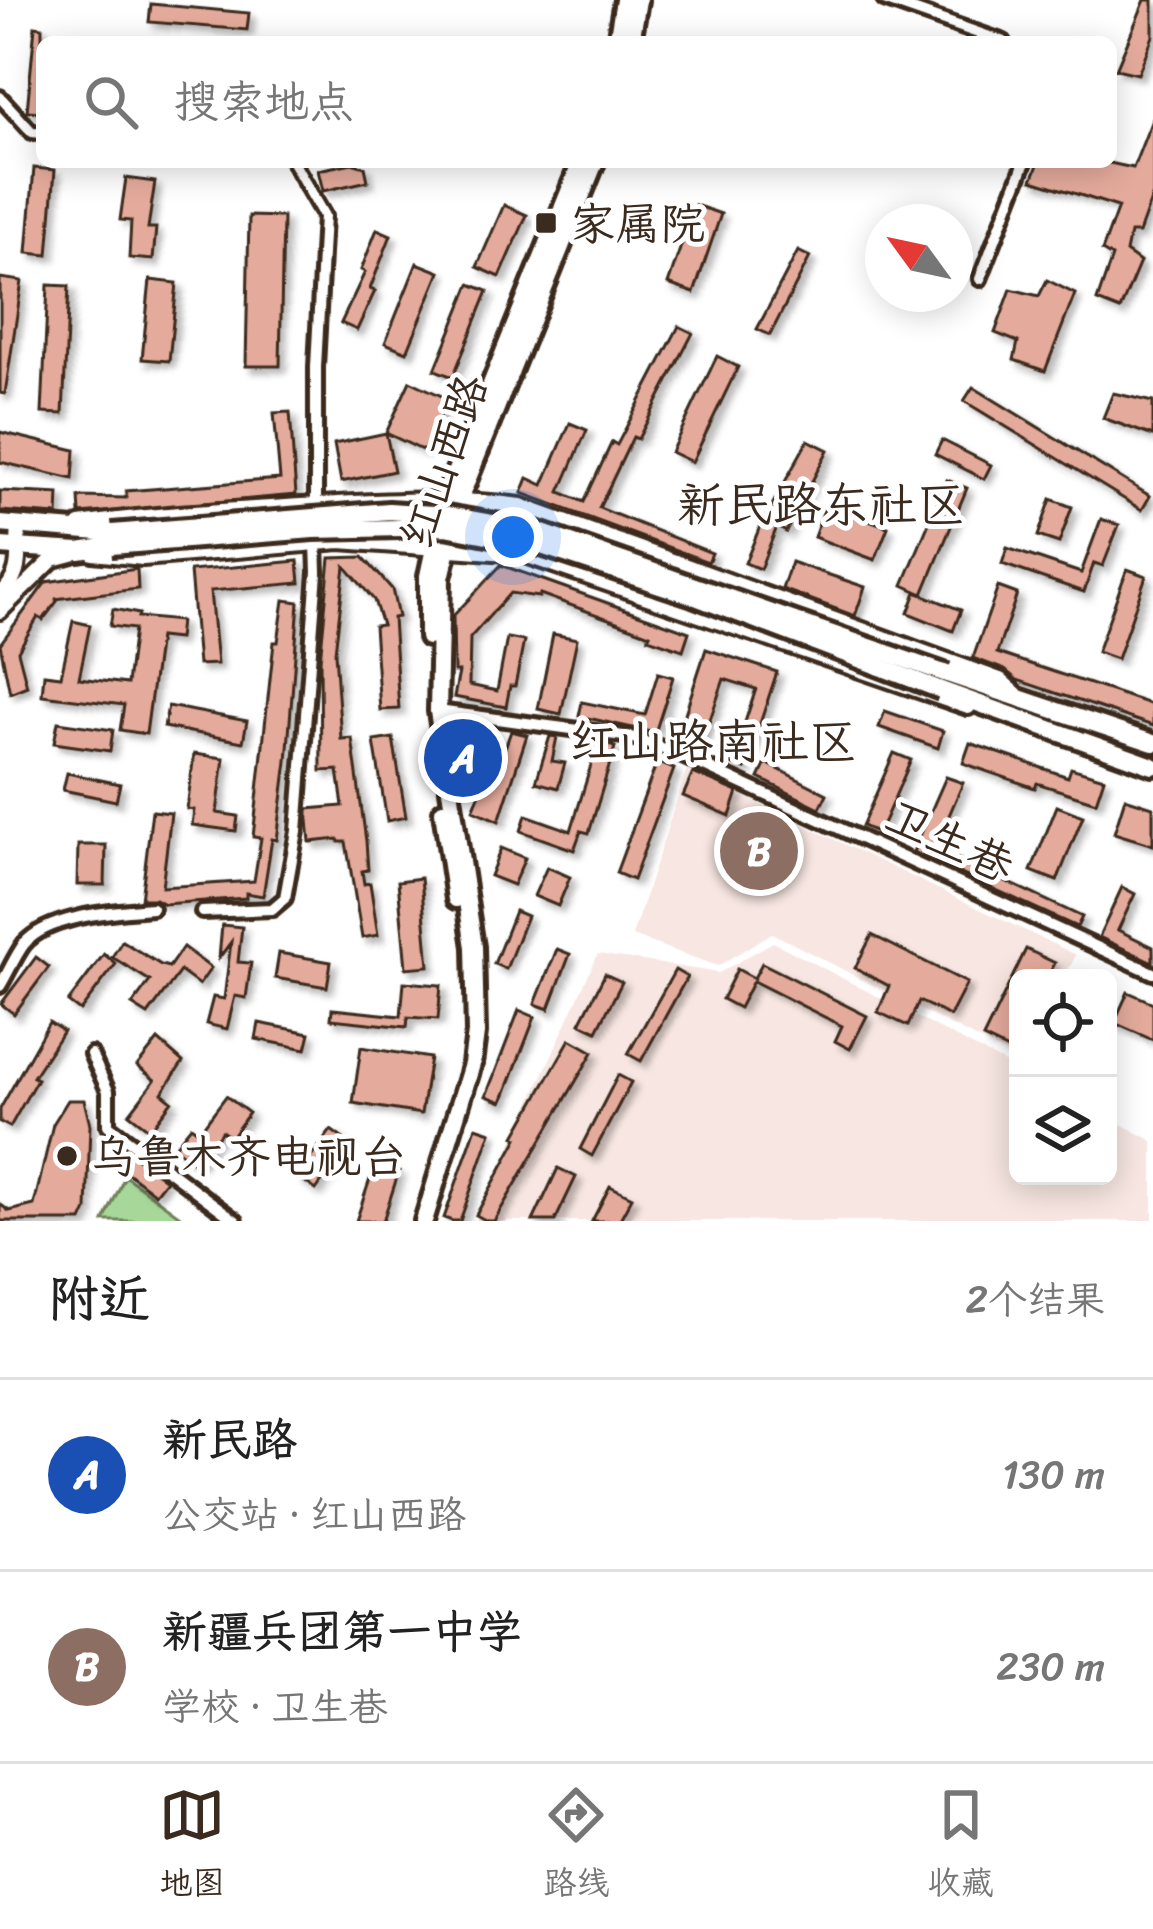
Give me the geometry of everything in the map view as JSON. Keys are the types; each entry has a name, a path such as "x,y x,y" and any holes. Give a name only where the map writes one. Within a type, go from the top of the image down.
{"main road":[{"path":"618,36 624,0"},
{"path":"632,36 638,0"},
{"name":"红山西路","path":"420,1221 466,1064 468,1029 463,950 428,710 428,577 453,498 579,168"},
{"name":"红山西路","path":"453,498 592,168"},
{"path":"9,524 112,539 446,527 538,544 1019,709 1153,766"},
{"path":"9,547 80,551 112,539"},
{"name":"红山西路","path":"420,1221 472,1064 476,1033 474,947 438,711 440,546"},
{"path":"1019,709 1153,743"}],"street":[{"path":"884,0 987,36"},
{"path":"0,97 36,132"},
{"path":"296,168 324,216 316,367 316,506"},
{"path":"980,279 1023,168"},
{"path":"62,529 140,516 453,498 521,506 1000,680 1019,709"},
{"path":"0,596 15,580 20,564 9,547 9,524"},
{"path":"0,611 53,559 80,551 143,558 316,543 440,546 522,554 941,700 1019,709"},
{"path":"202,912 272,909 285,898 297,831 316,543"},
{"name":"卫生巷","path":"438,711 632,737 1153,974"},
{"path":"0,986 26,942 45,928 102,913 152,908"},
{"path":"91,1054 107,1090 108,1125 236,1221"}],"shaded area":[{"path":"687,769 1076,955 1069,969 1009,969 1009,1055 772,933 718,966 632,936"},
{"path":"773,942 1009,1065 1009,1185 1117,1185 1117,1122 1153,1141 1153,1221 476,1221 598,954 719,973"}],"green space":[{"path":"125,1176 187,1221 104,1221"}],"building":[{"path":"1145,0 1153,0 1153,36 1138,74 1117,67"},
{"path":"151,4 249,13 247,30 149,22"},
{"path":"35,26 42,27 42,36 36,36 36,112 27,111"},
{"path":"1153,117 1153,194 1139,233 1130,233 1126,252 1140,262 1120,310 1097,301 1112,257 1102,251 1118,207 1032,180 1037,168 1133,168"},
{"path":"34,168 55,170 48,255 27,253"},
{"path":"365,168 368,181 323,191 318,170"},
{"path":"126,178 155,182 148,228 156,228 153,260 129,258 131,221 120,220"},
{"path":"504,205 527,215 500,277 477,267"},
{"path":"695,205 721,214 694,293 668,284"},
{"path":"249,216 283,217 280,366 246,366"},
{"path":"377,229 391,235 370,289 375,291 357,330 341,323 365,272 361,270"},
{"path":"798,251 810,257 770,335 757,329"},
{"path":"417,263 440,272 407,352 385,343"},
{"path":"0,278 22,281 5,394 0,393"},
{"path":"150,280 177,283 169,361 142,359"},
{"path":"1047,280 1075,294 1045,371 1014,360 1018,342 995,333 1011,289 1039,296"},
{"path":"470,284 488,291 453,377 435,370"},
{"path":"48,285 69,286 63,414 42,413"},
{"path":"679,326 693,333 638,439 633,437 599,508 712,553 708,562 522,493 528,478 543,485 570,423 587,430 560,492 584,502 612,442 617,445"},
{"path":"717,356 738,367 692,462 671,452"},
{"path":"410,381 448,399 424,451 386,433"},
{"path":"973,387 1150,496 1142,510 964,401"},
{"path":"1113,393 1153,402 1153,436 1103,418"},
{"path":"290,412 296,495 80,514 79,497 126,498 126,491 280,479 274,413"},
{"path":"0,432 75,450 73,479 0,462"},
{"path":"386,433 394,471 341,482 334,444"},
{"path":"808,440 828,450 786,532 777,527 760,569 745,563 759,529"},
{"path":"942,440 991,465 984,479 935,454"},
{"path":"947,480 967,488 923,594 903,585"},
{"path":"0,491 59,494 58,515 0,511"},
{"path":"1051,499 1072,507 1059,543 1038,536"},
{"path":"826,504 888,527 875,560 814,537"},
{"path":"1101,519 1119,525 1103,566 1094,563 1084,592 1002,564 1007,548 1081,573"},
{"path":"363,557 392,589 398,617 393,618 399,709 380,710 374,626 382,625 374,600 345,566 335,652 341,739 352,738 366,841 368,870 362,871 364,884 370,883 378,935 362,938 346,842 310,842 308,809 343,806 338,770 321,771 320,661 330,558"},
{"path":"298,561 300,583 210,591 217,664 198,665 190,571"},
{"path":"791,562 865,587 855,616 782,589"},
{"path":"501,565 689,632 683,650 540,594 510,593 470,638 469,685 497,691 507,638 524,641 506,707 454,697 459,672 454,672 453,616"},
{"path":"137,569 138,589 55,599 18,651 27,686 10,693 0,644 46,582"},
{"path":"1127,569 1146,576 1117,659 1097,652"},
{"path":"998,587 1017,594 997,653 1153,705 1153,726 1017,680 973,658"},
{"path":"916,592 961,610 953,631 908,613"},
{"path":"284,600 299,602 287,761 277,840 272,839 263,896 246,893 246,898 164,904 141,899 152,811 171,813 162,887 254,881 261,838 253,837 274,642 278,642"},
{"path":"113,609 180,621 178,639 159,637 146,734 120,730 124,705 42,695 44,674 61,676 73,621 90,625 79,678 127,684 134,629 110,626"},
{"path":"553,634 577,639 561,714 538,709"},
{"path":"706,649 777,672 745,769 731,764 756,689 724,679 702,743 678,735"},
{"path":"658,673 673,677 655,733 579,716 582,702 645,715"},
{"path":"168,706 247,721 243,742 164,727"},
{"path":"885,711 943,731 938,748 879,727"},
{"path":"58,722 113,730 110,751 54,743"},
{"path":"511,731 527,735 499,821 473,810 489,771 471,763 477,749 501,759"},
{"path":"550,736 557,737 552,761 565,763 558,788 536,782"},
{"path":"393,738 406,817 387,821 374,741"},
{"path":"598,742 615,747 589,833 581,831 574,850 521,831 526,815 571,831"},
{"path":"970,743 1068,777 1071,768 1104,778 1096,802 1037,783 1035,788 963,763"},
{"path":"894,753 911,760 879,833 862,826"},
{"path":"194,754 224,758 217,813 238,816 236,831 192,825 194,810 187,809"},
{"path":"657,762 674,769 633,880 616,873"},
{"path":"766,763 827,794 820,808 759,778"},
{"path":"67,773 120,784 116,801 63,790"},
{"path":"693,773 738,792 730,816 683,796"},
{"path":"946,777 963,783 935,848 1082,917 1077,927 913,852"},
{"path":"1125,798 1153,807 1153,845 1114,833"},
{"path":"1057,806 1083,816 1057,881 1031,871"},
{"path":"78,845 106,845 105,885 77,885"},
{"path":"501,848 525,858 513,885 490,876"},
{"path":"547,867 570,877 558,906 534,896"},
{"path":"421,878 429,966 406,968 398,881"},
{"path":"1122,887 1135,894 1118,930 1153,947 1153,962 1099,937"},
{"path":"515,911 527,916 506,969 494,964"},
{"path":"222,925 242,927 238,962 251,963 246,998 235,996 227,1029 206,1024 213,997 224,999 231,942 219,958"},
{"path":"872,935 967,983 950,1016 919,1001 908,1026 878,1012 889,986 855,968"},
{"path":"122,941 169,967 183,947 211,968 199,985 180,971 148,1015 132,1005 150,981 112,957"},
{"path":"557,949 570,954 549,1009 535,1004"},
{"path":"1026,949 1055,963 1052,969 1016,969"},
{"path":"279,953 331,962 327,987 275,978"},
{"path":"104,954 116,964 80,1011 68,1002"},
{"path":"36,957 49,967 14,1014 1,1004"},
{"path":"762,963 867,1016 850,1049 835,1041 842,1026 753,981 739,1008 722,999 737,969 754,978"},
{"path":"675,970 687,977 641,1061 628,1054"},
{"path":"605,974 622,982 597,1031 580,1023"},
{"path":"404,982 441,985 438,1019 408,1017 407,1027 331,1019 332,1009 401,1016"},
{"path":"1009,984 1009,1051 983,1038"},
{"path":"1128,992 1153,1003 1153,1040 1117,1024"},
{"path":"519,1010 535,1017 502,1102 486,1096"},
{"path":"49,1022 63,1031 33,1077 37,1079 10,1127 0,1122 0,1109"},
{"path":"259,1023 310,1033 306,1049 256,1039"},
{"path":"570,1039 593,1052 494,1221 487,1221 476,1215"},
{"path":"158,1040 183,1062 162,1093 172,1101 150,1130 129,1114 155,1080 137,1066"},
{"path":"361,1047 430,1058 421,1114 353,1103"},
{"path":"618,1075 631,1082 592,1156 580,1149"},
{"path":"226,1096 249,1113 231,1138 222,1131 196,1164 174,1147 191,1126 199,1132"},
{"name":"乌鲁木齐电视台","path":"68,1100 84,1100 90,1125 87,1210 82,1221 0,1221 0,1204 9,1211 34,1205 53,1124"},
{"path":"476,1127 491,1132 460,1221 452,1221 444,1218"},
{"path":"331,1130 349,1143 316,1190 297,1176"},
{"path":"119,1145 166,1180 155,1194 109,1159"},
{"path":"375,1164 399,1171 383,1221 356,1221"},
{"path":"558,1168 576,1177 555,1221 533,1221"},
{"path":"610,1186 632,1197 619,1221 592,1221"}],"place":[{"name":"家属院","path":"546,223"},
{"name":"新民路","path":"463,758"},
{"name":"新疆兵团第一中学","path":"759,851"},
{"name":"乌鲁木齐电视台","path":"67,1156"}],"district":[{"name":"新民路东社区","path":"821,504"},
{"name":"红山路南社区","path":"713,741"}]}
